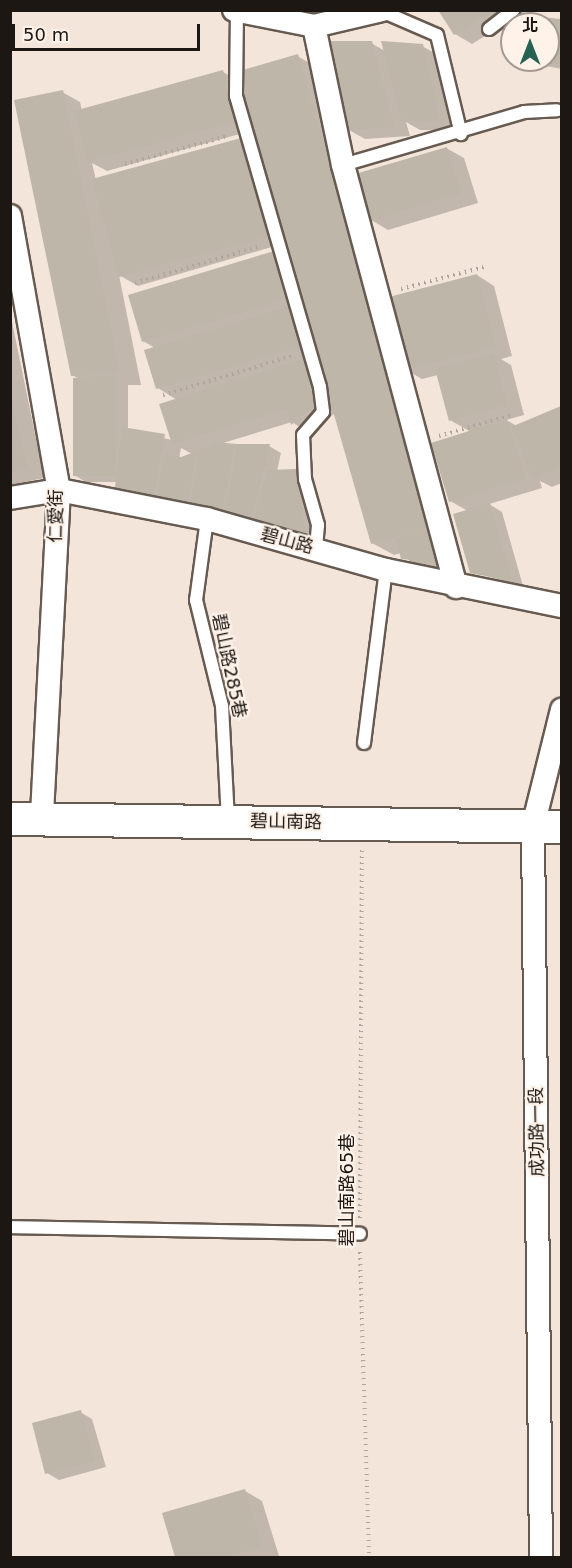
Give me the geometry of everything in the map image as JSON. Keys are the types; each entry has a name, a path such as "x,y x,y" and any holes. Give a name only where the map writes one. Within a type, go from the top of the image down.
{"main road":[{"name":"碧山南路","path":"10,819 547,826"}],"street":[{"path":"236,11 314,26 380,11"},
{"path":"314,26 343,165 456,586"},
{"name":"仁愛街","path":"10,216 59,490 42,819"},
{"name":"碧山路","path":"10,498 59,490 207,519 316,548 386,570 561,606"},
{"name":"成功路一段","path":"541,1557 547,826 561,710"}],"lane":[{"path":"489,28 513,10"},
{"path":"236,11 233,63 244,132 309,350 323,412 303,435 305,479 318,525 316,548"},
{"path":"380,11 437,35 461,134"},
{"path":"343,165 461,134 524,112 557,110"},
{"name":"碧山路285巷","path":"207,519 196,600 222,706 228,822"},
{"path":"364,743 386,570"},
{"path":"10,1227 360,1234"}],"path":[{"path":"124,164 244,132"},
{"path":"135,283 277,242"},
{"path":"379,295 484,267"},
{"path":"164,395 309,350"},
{"path":"418,442 511,415"},
{"name":"碧山南路65巷","path":"363,823 360,1234 369,1557"}],"building":[{"path":"438,10 494,10 454,35"},
{"path":"560,19 561,19 560,64"},
{"path":"323,41 372,41 394,127 346,130"},
{"path":"381,41 423,44 440,121 402,121"},
{"path":"298,54 432,527 371,544 236,72"},
{"path":"223,70 237,121 88,162 74,111"},
{"path":"63,90 120,373 71,376 14,100"},
{"path":"241,138 269,236 119,277 92,179"},
{"path":"447,147 461,193 369,221 355,174"},
{"path":"274,251 288,299 142,342 128,295"},
{"path":"477,274 496,347 403,370 385,298"},
{"path":"291,306 303,346 156,389 144,350"},
{"path":"494,353 507,405 449,421 435,369"},
{"path":"306,358 320,402 291,425 287,409 172,444 159,404"},
{"path":"116,375 116,476 73,476 73,378"},
{"path":"10,391 27,468 10,472"},
{"path":"561,406 561,467 533,478 511,427"},
{"path":"507,419 526,478 449,502 431,443"},
{"path":"122,427 165,434 153,503 114,496"},
{"path":"217,441 235,445 221,516 190,509 199,450"},
{"path":"237,444 270,444 253,515 226,510"},
{"path":"197,451 187,509 156,502 164,454 181,457"},
{"path":"296,469 306,536 253,522 267,470"},
{"path":"490,503 512,581 470,573 453,514"},
{"path":"427,530 436,562 401,559 396,538"},
{"path":"81,1410 94,1461 45,1474 32,1423"},
{"path":"245,1489 262,1546 223,1557 175,1557 162,1513"}]}
